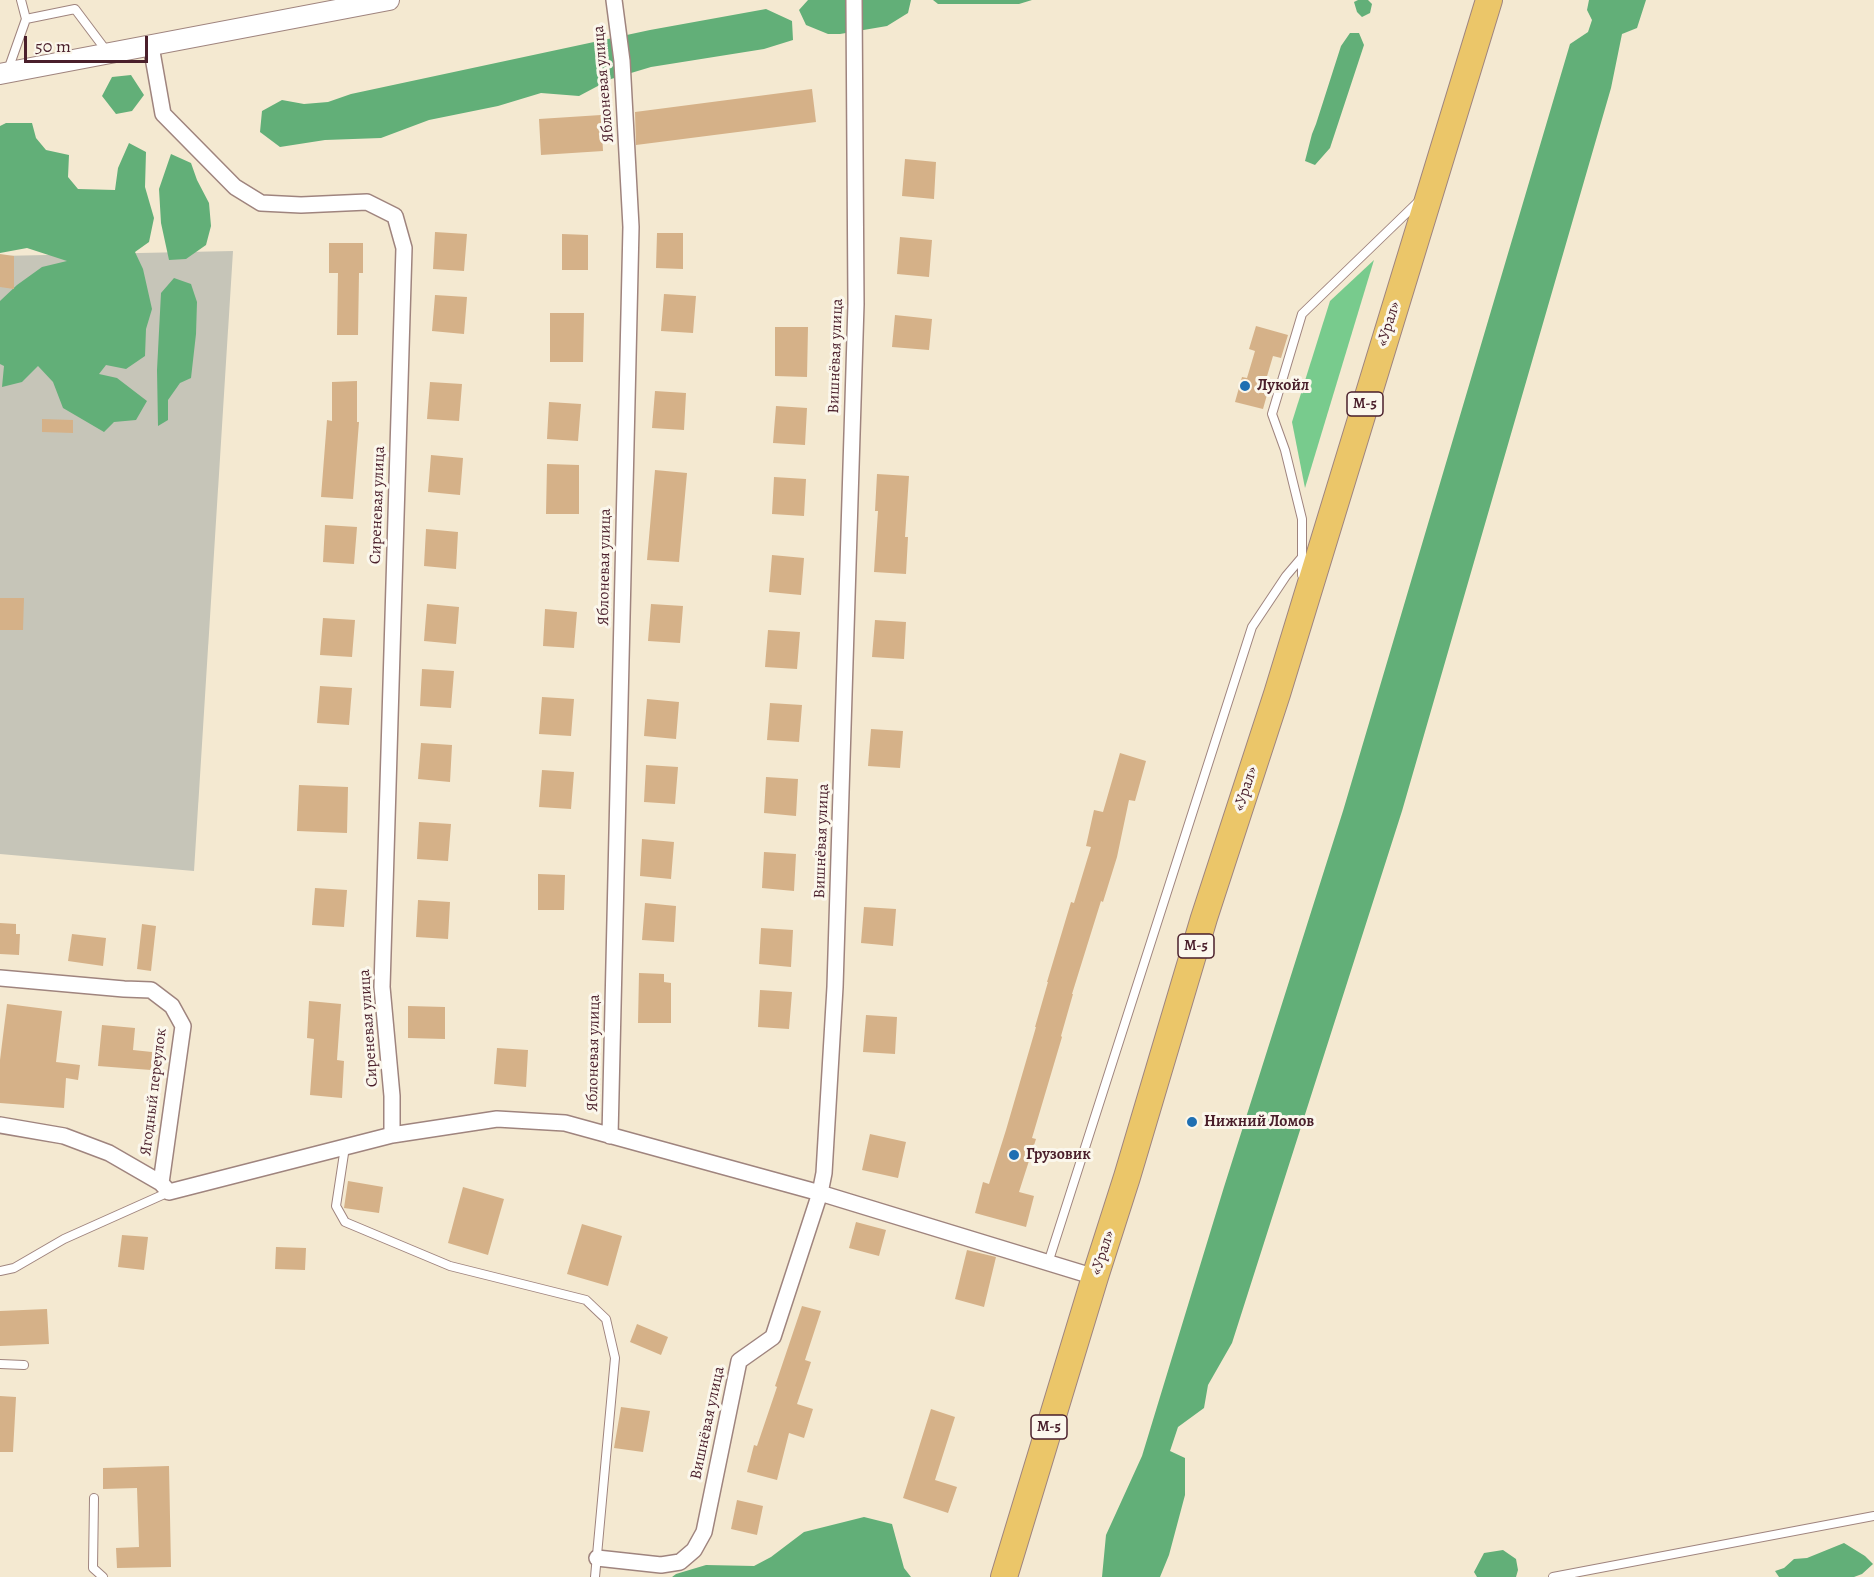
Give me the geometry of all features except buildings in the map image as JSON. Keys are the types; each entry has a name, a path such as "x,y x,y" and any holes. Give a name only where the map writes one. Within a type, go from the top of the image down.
{"highway":[{"name":"«Урал»","path":"1004,1577 1204,918 1277,694 1489,0"}],"street":[{"path":"3,74 367,2 389,0"},
{"name":"Яблоневая улица","path":"610,1136 631,227 622,61 614,0"},
{"name":"Вишнёвая улица","path":"597,1558 661,1565 680,1562 694,1550 704,1532 739,1361 773,1337 820,1193 824,1173 835,987 855,328 854,0"},
{"name":"Сиреневая улица","path":"151,46 163,114 235,187 261,203 302,205 368,202 395,216 404,248 382,987 392,1096 392,1135"},
{"name":"Ягодный переулок","path":"0,978 151,990 172,1006 183,1026 165,1187"},
{"path":"0,1125 64,1136 109,1153 165,1187 392,1135 497,1119 565,1124 820,1193 1095,1277"}],"lane":[{"path":"3,74 26,19 21,0"},
{"path":"26,19 75,9 109,54"},
{"path":"1300,615 1302,519 1285,450 1272,414 1302,314 1429,192"},
{"path":"1048,1263 1252,627 1286,576 1303,556"},
{"path":"345,1147 336,1206 345,1222 450,1266 586,1300 606,1319 615,1358 595,1577"},
{"path":"0,1271 14,1268 64,1239 165,1187"},
{"path":"0,1364 24,1365"},
{"path":"94,1498 93,1568 104,1577"},
{"path":"1553,1577 1874,1516"}],"shaded area":[{"path":"233,251 194,871 0,854 0,256"}],"green space":[{"path":"808,0 911,0 908,13 887,26 828,34 806,25 799,10"},
{"path":"933,0 1032,0 1019,4 938,4"},
{"path":"1368,0 1372,4 1370,13 1362,17 1357,12 1354,2"},
{"path":"1589,0 1646,0 1637,28 1622,34 1611,88 1402,811 1232,1343 1208,1385 1204,1408 1178,1427 1170,1451 1185,1458 1185,1495 1169,1555 1160,1577 1102,1577 1106,1535 1142,1456 1343,811 1570,44 1588,32 1592,20 1587,10"},
{"path":"766,9 792,21 793,40 764,49 651,67 611,79 579,96 541,93 498,106 429,120 381,138 325,140 280,147 260,132 262,111 282,100 304,104 328,102 351,94 650,30"},
{"path":"1350,33 1359,33 1364,45 1330,148 1315,165 1305,161 1312,134 1341,46"},
{"path":"131,75 144,95 132,111 116,114 102,96 112,77"},
{"path":"6,123 32,123 36,138 46,150 69,155 68,177 78,189 115,190 118,168 129,143 146,152 145,187 154,218 149,242 135,252 143,269 152,309 146,329 145,356 126,369 106,365 99,374 117,378 147,401 136,420 114,422 104,432 63,408 53,382 38,366 22,382 2,387 4,366 0,364 0,301 42,267 67,261 27,248 0,253 0,126"},
{"path":"171,154 191,163 209,203 211,226 206,245 186,259 169,260 161,223 159,189"},
{"path":"1374,260 1305,488 1292,422 1330,301"},
{"path":"174,278 191,284 197,302 196,334 191,378 180,383 168,400 168,420 158,426 157,370 161,293"},
{"path":"864,1517 892,1524 904,1568 911,1577 672,1577 706,1565 754,1566 771,1557 804,1532"},
{"path":"1844,1543 1873,1564 1862,1574 1854,1577 1779,1577 1775,1571 1784,1568 1794,1559 1807,1558"},
{"path":"1503,1550 1516,1559 1518,1570 1516,1577 1477,1577 1474,1572 1484,1553"}],"place":[{"name":"Лукойл","path":"1245,386"},
{"name":"Нижний Ломов","path":"1192,1122"},
{"name":"Грузовик","path":"1014,1155"}]}
